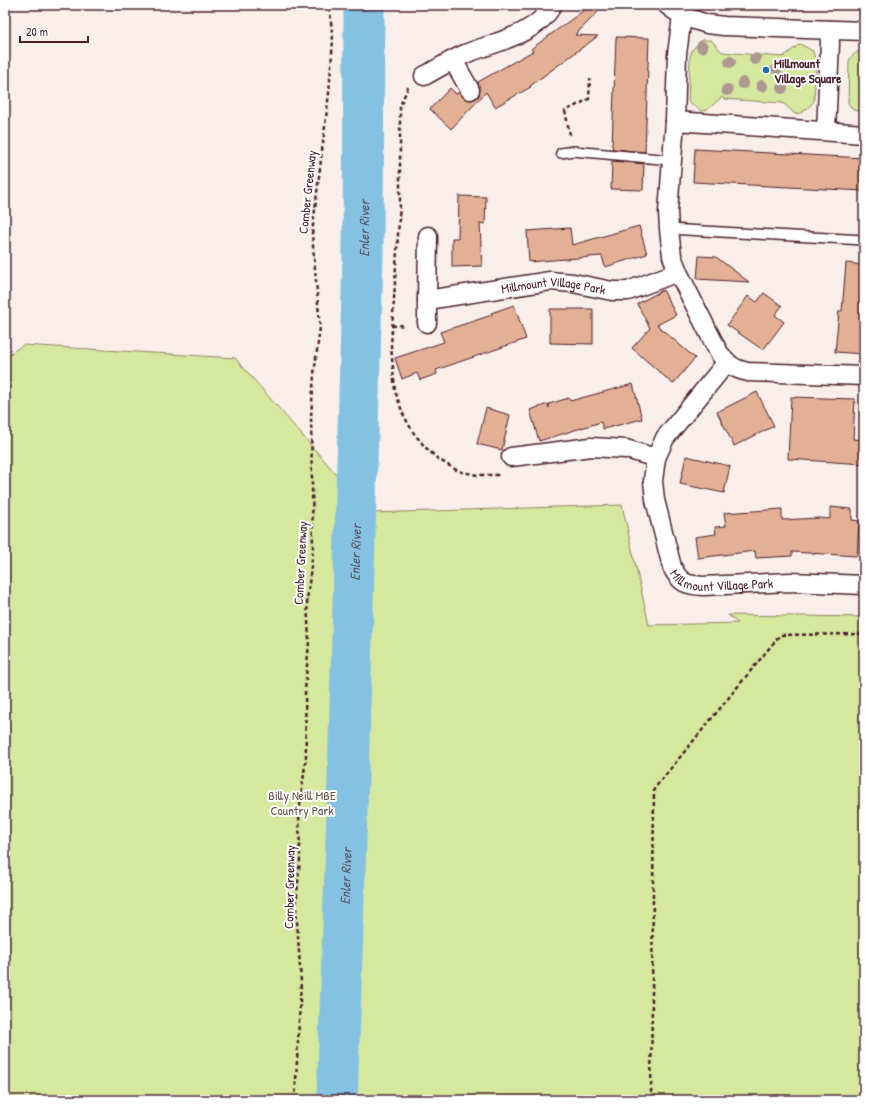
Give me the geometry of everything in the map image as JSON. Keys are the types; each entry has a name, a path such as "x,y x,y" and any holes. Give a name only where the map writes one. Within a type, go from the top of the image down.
{"street":[{"path":"424,76 464,54 516,35 542,20 552,5"},
{"path":"666,5 682,16 707,24 724,26 864,31"},
{"path":"682,16 677,54 675,121 668,212 672,256 678,272 719,353 736,370 748,372 864,376"},
{"path":"826,131 830,43 829,30"},
{"path":"453,60 470,90"},
{"path":"675,121 864,134"},
{"path":"427,323 428,236"},
{"name":"Millmount Village Park","path":"427,300 550,281 573,283 612,292 628,290 678,272"},
{"name":"Millmount Village Park","path":"727,362 665,438 656,458 653,481 655,500 672,567 677,577 689,585 703,586 791,582 864,585"},
{"path":"511,457 591,447 626,449 656,458"}],"lane":[{"path":"561,153 573,151 671,160"},
{"path":"669,230 864,240"}],"path":[{"name":"Comber Greenway","path":"295,1100 301,982 296,906 300,859 299,813 306,757 305,690 309,642 307,600 313,550 311,417 314,374 320,327 312,234 330,85 333,40 329,5"},
{"path":"573,151 565,111 589,99 590,79"},
{"path":"651,1100 654,789 780,636 864,634"}],"green space":[{"path":"701,40 711,40 722,52 783,57 800,44 813,51 816,64 814,101 801,113 795,114 783,103 724,99 722,97 707,110 701,111 688,101 690,57 692,50"},
{"path":"864,49 864,112 853,110 848,103 849,61 853,55"},
{"name":"Billy Neill MBE Country Park","path":"23,345 235,358 370,513 622,505 649,625 738,623 728,615 864,617 864,1100 5,1100 5,357"}],"building":[{"path":"591,5 598,12 575,35 598,36 530,86 531,87 495,107 486,92 451,129 430,109 450,88 456,94 459,92 465,99 475,99 479,96 480,90 478,82 533,51 531,49"},
{"path":"616,37 649,38 645,152 613,149 612,146"},
{"path":"695,149 864,158 864,191 693,182"},
{"path":"612,161 644,164 643,190 611,189"},
{"path":"459,196 486,197 485,224 480,223 482,266 452,267 452,238 458,238"},
{"path":"639,226 647,254 605,267 602,256 529,262 527,231 570,228 572,245"},
{"path":"699,256 716,257 749,282 697,279"},
{"path":"846,263 864,265 864,354 835,352 839,311 842,311"},
{"path":"663,290 676,315 657,325 695,358 673,384 632,348 650,328 637,304"},
{"path":"764,293 782,306 775,315 784,322 763,350 727,325 748,296 757,302"},
{"path":"514,305 526,339 436,370 437,374 420,380 417,373 402,379 395,358 444,342 440,332 492,315 491,313"},
{"path":"550,309 593,309 593,344 550,343"},
{"path":"633,384 642,419 603,429 601,422 539,441 530,410 548,404 549,408 549,404 569,398 570,401"},
{"path":"757,392 774,426 734,446 717,412"},
{"path":"791,397 855,399 853,439 864,440 864,464 788,459"},
{"path":"486,408 510,415 502,450 477,444"},
{"path":"686,456 730,466 724,493 680,484"},
{"path":"830,507 852,509 852,520 859,521 857,556 792,552 792,556 756,558 755,551 698,558 695,537 716,534 715,527 726,526 724,513 782,509 782,520 819,518 830,519"}],"waterway":[{"name":"Enler River","path":"337,1100 363,256 364,5"}],"place":[{"name":"Millmount Village Square","path":"766,70"}]}
